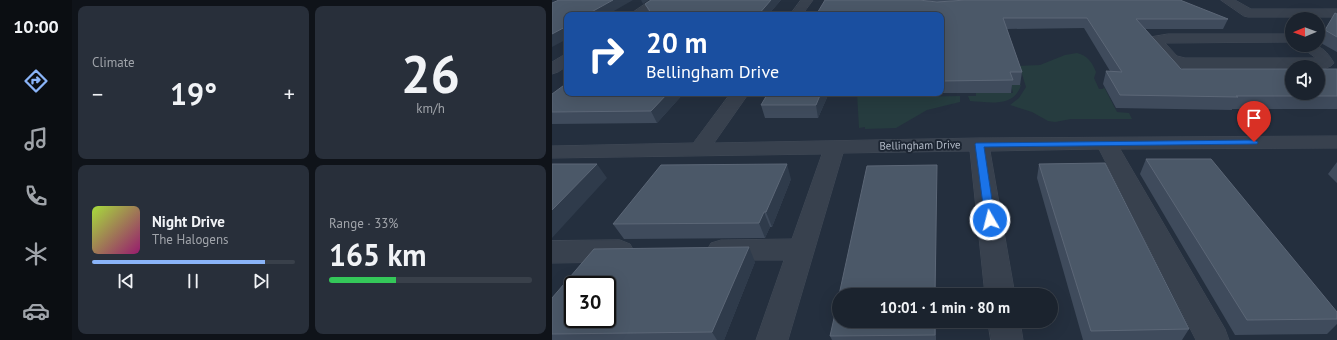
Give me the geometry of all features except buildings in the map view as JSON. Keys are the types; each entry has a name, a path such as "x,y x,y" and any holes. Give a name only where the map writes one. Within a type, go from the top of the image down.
{"street":[{"path":"640,12 659,0"},
{"path":"798,12 807,0"},
{"path":"1227,0 1285,34"},
{"path":"1320,3 1337,12"},
{"path":"1248,13 1337,12"},
{"path":"1285,38 1168,38 1157,40 1156,42 1172,59 1183,63 1326,63 1321,54 1317,52"},
{"path":"552,69 564,61"},
{"path":"699,150 738,96"},
{"name":"Bellingham Drive","path":"552,152 979,144 1337,142"},
{"path":"1106,143 1213,340"},
{"path":"979,144 999,288"},
{"path":"772,340 835,147"},
{"path":"700,250 802,249"},
{"path":"552,252 646,251"},
{"path":"1005,328 1007,340"}],"green space":[{"path":"1077,53 1084,56 1091,62 1096,72 1094,78 1099,89 1103,89 1104,87 1117,112 1129,113 1132,119 1071,119 1055,122 1048,121 1032,112 1010,105 1019,98 1026,87 1021,71 1017,66 1040,65 1065,55"},
{"path":"1011,85 1021,85 1018,92 1013,97 1000,102 970,101 968,96 976,96 976,93 1013,93"},
{"path":"857,96 960,96 960,102 927,110 896,128 859,128"}],"route":[{"path":"990,220 979,144 1254,142"}]}
